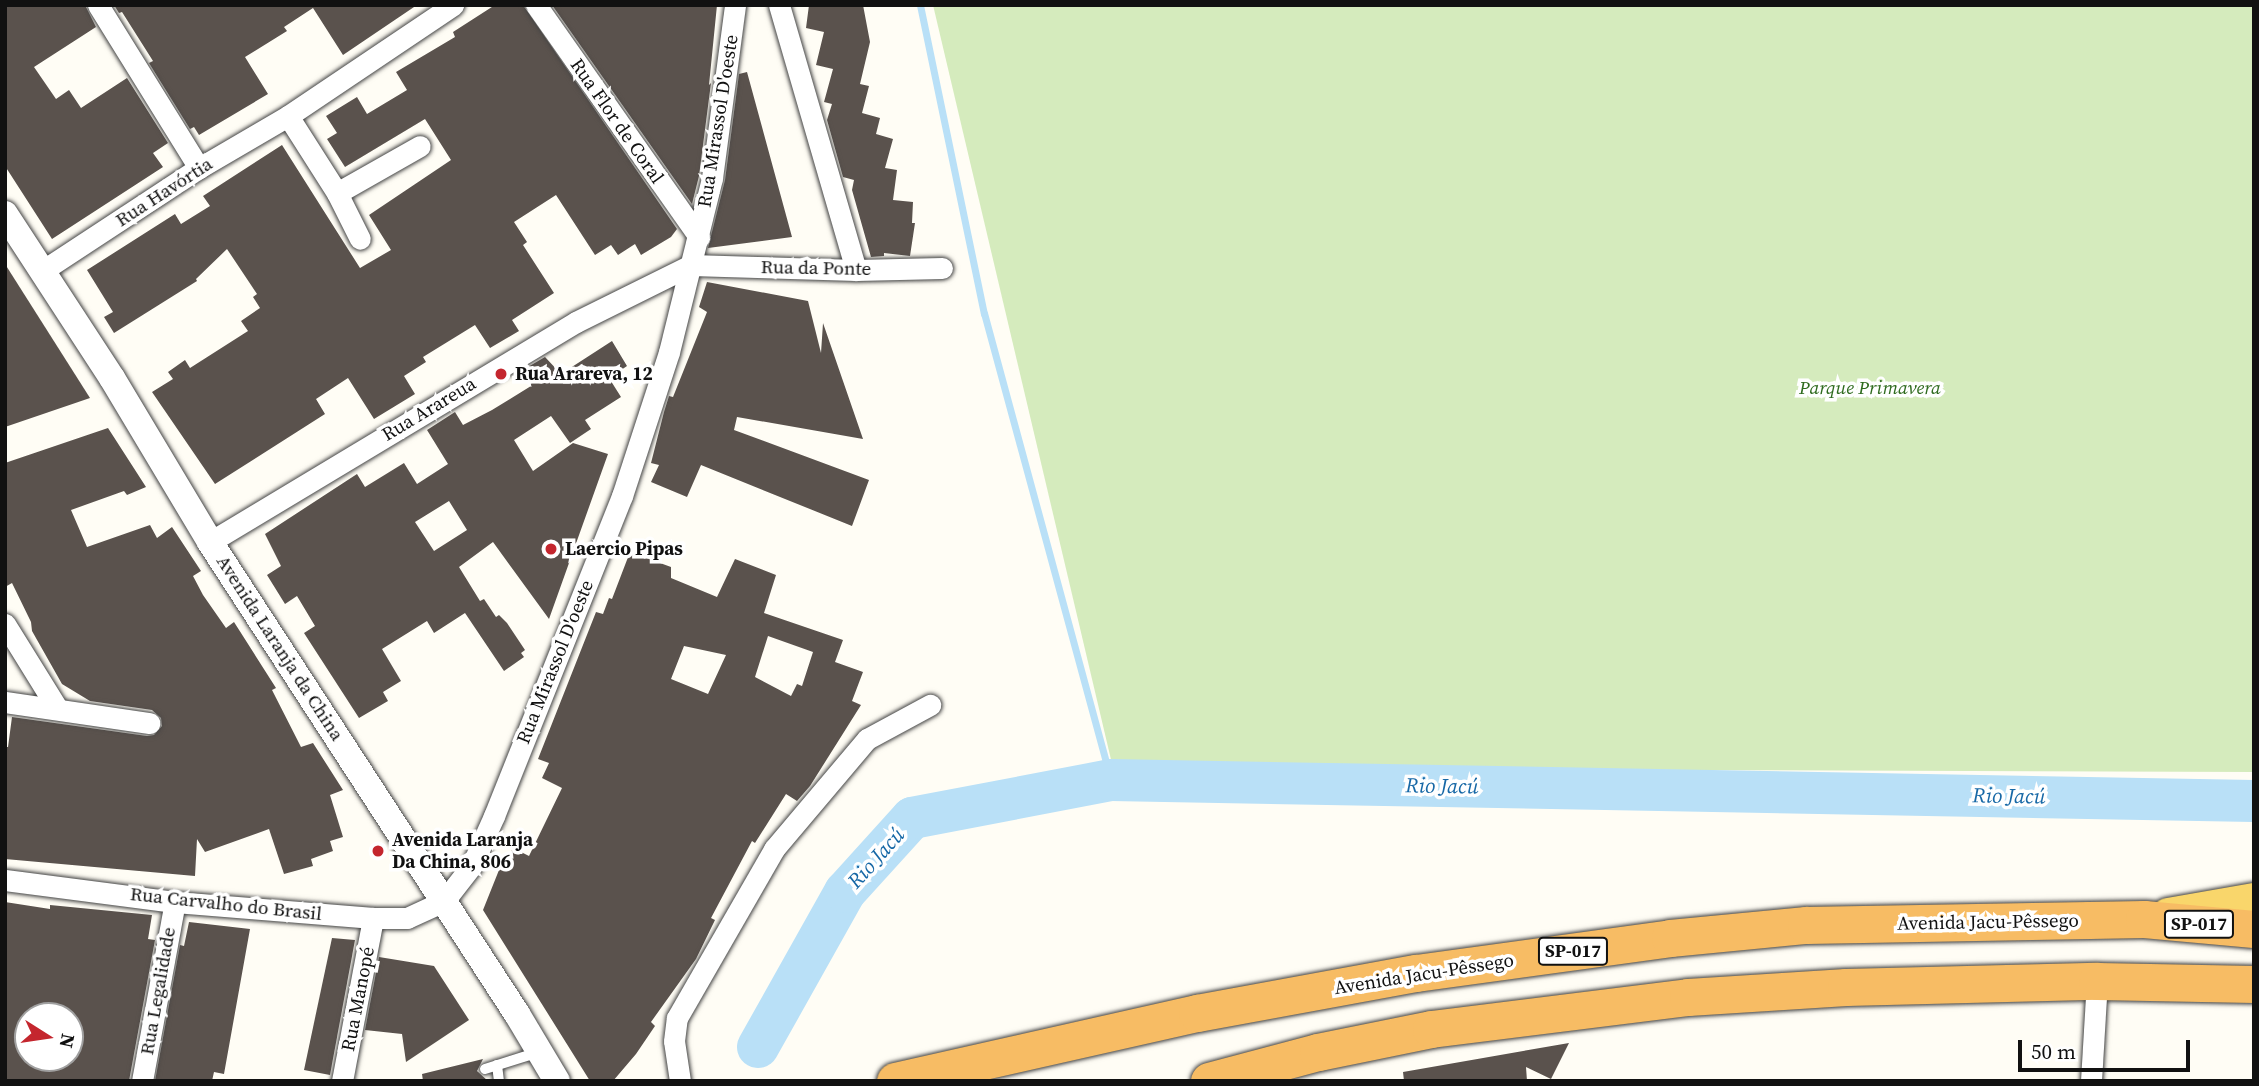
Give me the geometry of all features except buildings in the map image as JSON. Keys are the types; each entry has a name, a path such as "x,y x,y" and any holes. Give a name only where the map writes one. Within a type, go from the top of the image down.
{"highway":[{"name":"Avenida Jacu-Pêssego","path":"895,1081 1197,1013 1416,974 1657,940 1806,925 2144,919 2254,929"},
{"path":"1209,1081 1318,1052 1431,1029 1675,998 1846,987 2097,981 2254,984"}],"main road":[{"path":"2144,919 2254,900"}],"street":[{"path":"98,5 199,168"},
{"name":"Rua Havórtia","path":"42,271 199,168 288,116 453,5"},
{"name":"Rua Flor de Coral","path":"536,5 699,237"},
{"name":"Rua Mirassol D'oeste","path":"444,901 472,865 494,816 622,496 669,352 712,178 735,5"},
{"path":"779,5 856,270"},
{"path":"288,116 337,193 360,239"},
{"path":"337,193 420,146"},
{"name":"Avenida Laranja da China","path":"5,214 112,378 210,542 444,901 557,1081"},
{"name":"Rua da Ponte","path":"691,265 856,270 942,268"},
{"name":"Rua Arareua","path":"210,542 576,322 691,265"},
{"path":"5,624 57,708"},
{"path":"5,702 149,723"},
{"path":"680,1081 674,1041 677,1018 775,849 867,739 930,705"},
{"name":"Rua Carvalho do Brasil","path":"5,880 175,902 373,918 407,918 444,901"},
{"name":"Rua Legalidade","path":"142,1081 175,902"},
{"name":"Rua Manopé","path":"342,1081 373,918"},
{"path":"2091,1081 2097,981"}],"lane":[{"path":"499,1081 491,1067 541,1052"}],"green space":[{"name":"Parque Primavera","path":"933,5 2254,5 2254,772 1113,768"}],"waterway":[{"path":"920,5 984,313 1111,780"},
{"name":"Rio Jacú","path":"758,1047 845,892 912,818 1111,780 2254,801"}],"place":[{"name":"Rua Arareva, 12","path":"501,374"},
{"name":"Laercio Pipas","path":"551,549"},
{"name":"Avenida Laranja Da China, 806","path":"378,851"}]}
